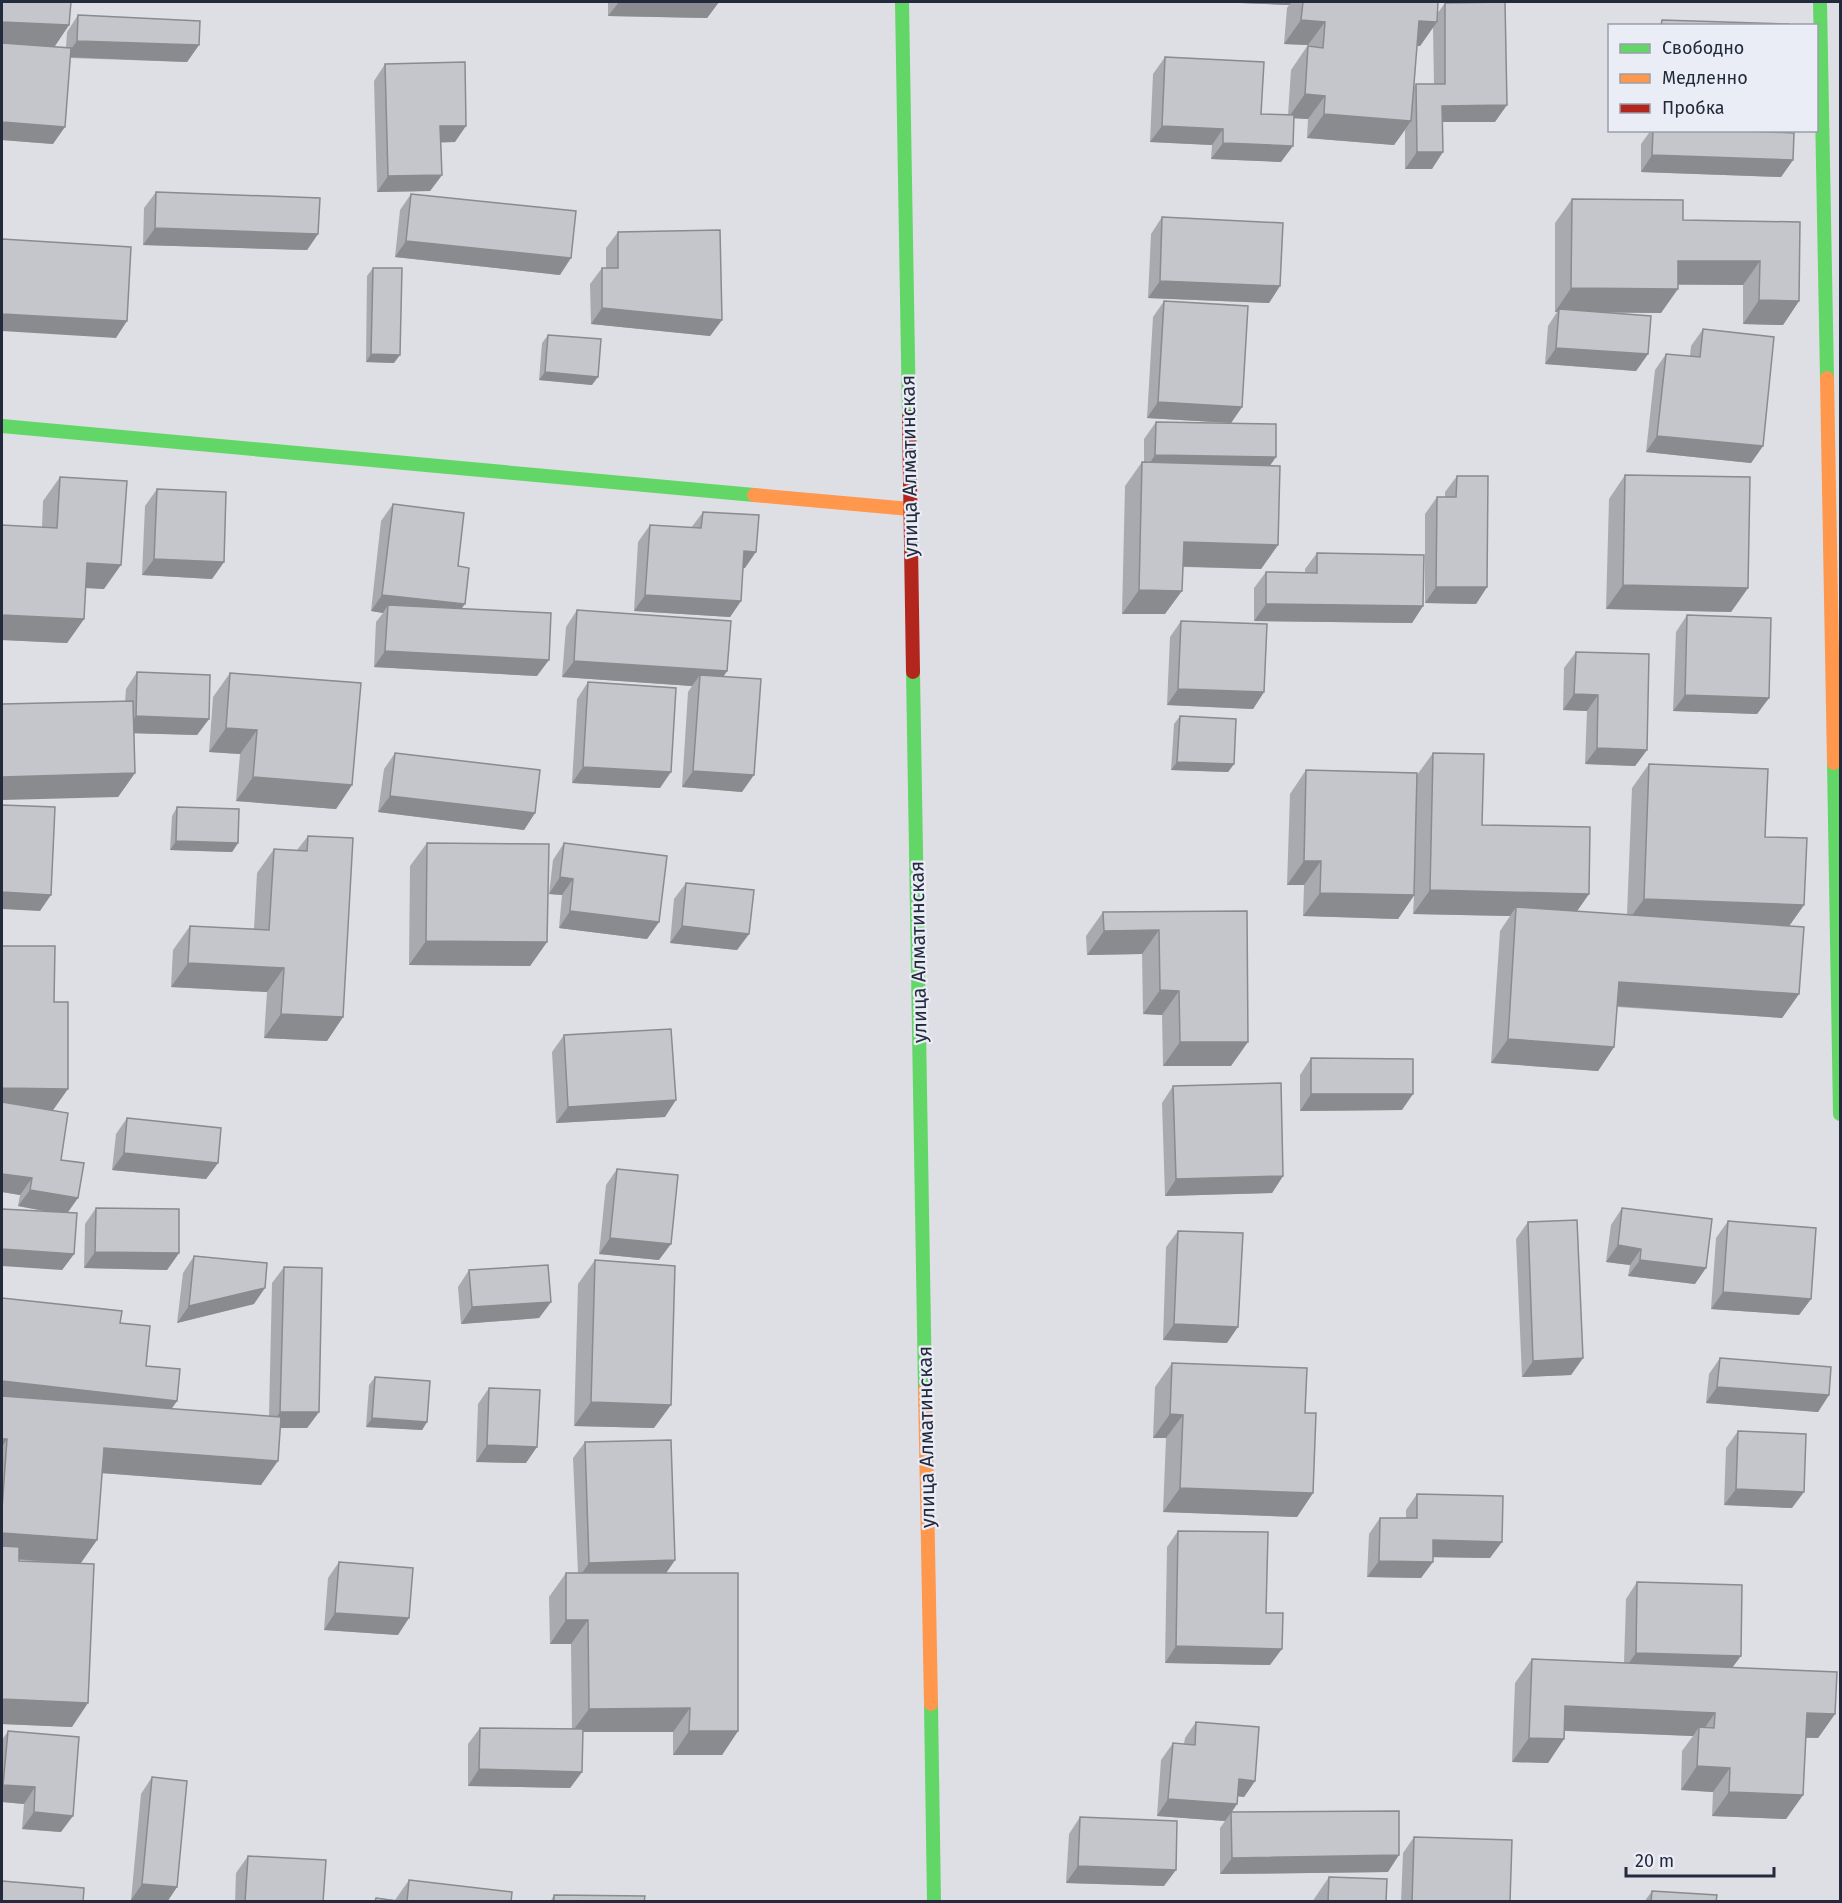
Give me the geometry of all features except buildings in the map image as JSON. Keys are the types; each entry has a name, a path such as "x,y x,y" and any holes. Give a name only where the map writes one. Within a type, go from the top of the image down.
{"street":[{"name":"улица Алматинская","path":"902,2 934,1902"},
{"path":"1820,2 1840,1114"},
{"path":"2,426 910,508"}],"traffic: fast":[{"path":"902,2 909,417"},
{"path":"1820,2 1827,378"},
{"path":"2,426 754,495"},
{"path":"913,672 925,1389"},
{"path":"1834,763 1840,1114"},
{"path":"931,1704 934,1902"}],"traffic: slow":[{"path":"1827,378 1834,763"},
{"path":"754,495 910,509"},
{"path":"925,1389 931,1704"}],"traffic: jam":[{"path":"909,417 913,672"}]}
